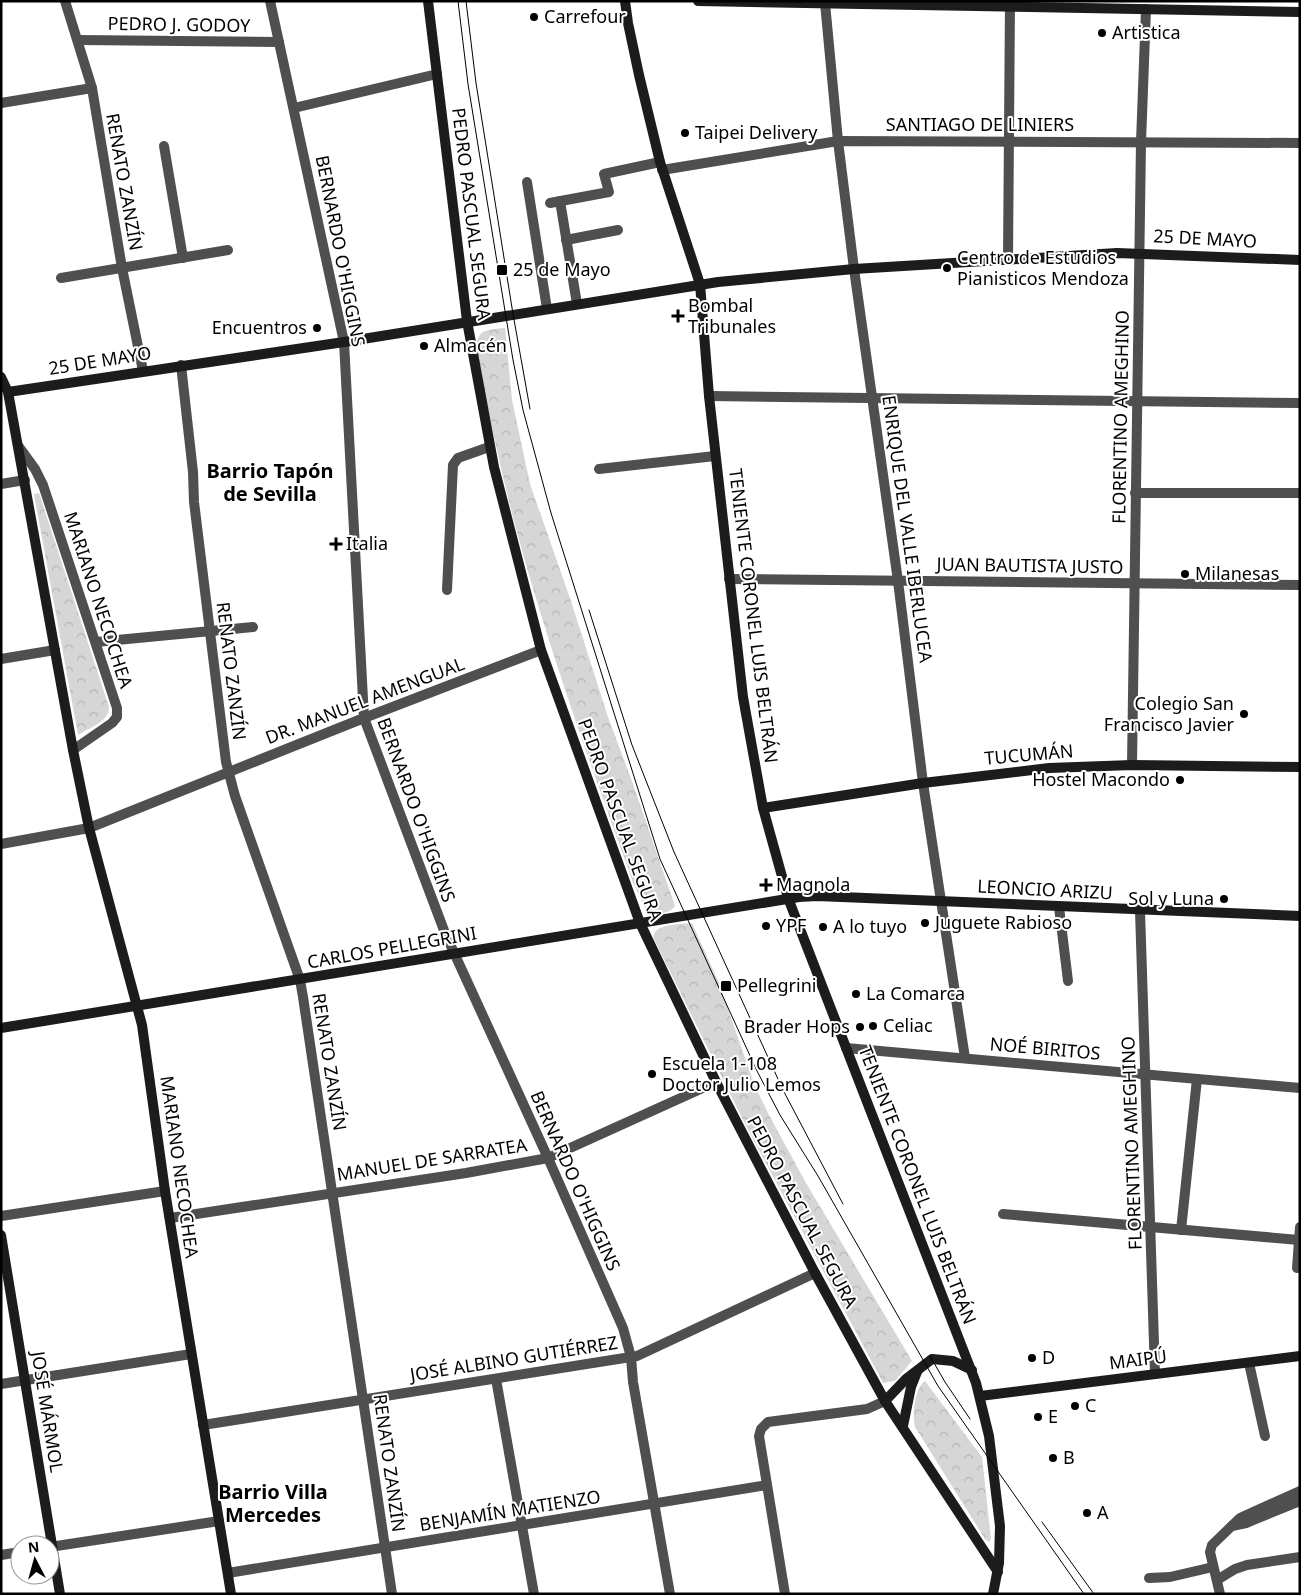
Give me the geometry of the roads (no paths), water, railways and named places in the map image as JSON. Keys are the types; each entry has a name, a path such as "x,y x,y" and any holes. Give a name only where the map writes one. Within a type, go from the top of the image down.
{"street":[{"name":"RENATO ZANZÍN","path":"65,1 92,88 122,268 143,371"},
{"name":"BERNARDO O'HIGGINS","path":"270,1 344,342 364,718 445,933 548,1158 622,1328 631,1357 633,1382 670,1594"},
{"name":"PEDRO PASCUAL SEGURA","path":"428,1 467,321 490,447 541,650 640,923 716,1082 815,1274 885,1401 998,1572"},
{"name":"TENIENTE CORONEL LUIS BELTRÁN","path":"626,1 628,23 639,75 661,166 700,284 715,456 743,697 763,808 788,898 972,1370 980,1396 989,1436 998,1504 1000,1537 998,1572 993,1594"},
{"path":"698,1 825,4 1112,5 1146,9 1221,6 1300,12"},
{"name":"ENRIQUE DEL VALLE IBERLUCEA","path":"825,4 838,141 854,269 924,783 965,1058"},
{"path":"1008,260 1010,4"},
{"name":"FLORENTINO AMEGHINO","path":"1132,765 1141,142 1146,9"},
{"name":"PEDRO J. GODOY","path":"78,40 279,42"},
{"path":"294,108 437,74"},
{"path":"1,103 92,88"},
{"name":"SANTIAGO DE LINIERS","path":"566,240 555,202 609,192 604,174 838,141 1300,143"},
{"path":"164,146 183,258"},
{"path":"527,182 547,309"},
{"path":"577,304 566,240 618,230"},
{"path":"61,278 228,250"},
{"name":"25 DE MAYO","path":"8,392 344,342 700,284 854,269 1140,252 1300,260"},
{"name":"RENATO ZANZÍN","path":"181,365 193,472 194,502 228,772 300,980 392,1594"},
{"name":"MARIANO NECOCHEA","path":"1,378 8,392 89,828 142,1025 165,1191 231,1594"},
{"path":"709,396 1300,403"},
{"name":"MARIANO NECOCHEA","path":"18,447 35,469 43,485 117,708 117,717 106,728 73,750"},
{"path":"447,590 453,465 458,458 490,447"},
{"path":"599,469 715,456"},
{"path":"1,484 25,480"},
{"path":"1135,493 1300,494"},
{"name":"JUAN BAUTISTA JUSTO","path":"729,579 1300,584"},
{"path":"96,642 253,627"},
{"path":"1,659 55,650"},
{"name":"DR. MANUEL AMENGUAL","path":"1,844 89,828 364,718 541,650"},
{"name":"TUCUMÁN","path":"763,808 924,783 1032,769 1132,765 1300,767"},
{"name":"LEONCIO ARIZU","path":"788,898 817,896 1140,911 1300,916"},
{"name":"CARLOS PELLEGRINI","path":"1,1028 788,898"},
{"path":"1059,907 1068,981"},
{"name":"FLORENTINO AMEGHINO","path":"1140,911 1155,1374"},
{"name":"NOÉ BIRITOS","path":"846,1048 1300,1088"},
{"path":"1181,1230 1197,1079"},
{"name":"MANUEL DE SARRATEA","path":"170,1218 466,1173 548,1158 716,1082"},
{"path":"1,1216 165,1191"},
{"path":"1003,1214 1299,1240"},
{"path":"1297,1268 1300,1227"},
{"name":"JOSÉ MÁRMOL","path":"1,1235 49,1535"},
{"name":"JOSÉ ALBINO GUTIÉRREZ","path":"203,1425 644,1354 815,1274"},
{"path":"1,1384 191,1354"},
{"name":"MAIPÚ","path":"980,1396 1300,1356"},
{"path":"785,1594 759,1436 761,1428 768,1422 866,1409 885,1401 918,1369 932,1360 943,1359 953,1361 972,1370"},
{"path":"1249,1362 1265,1436"},
{"path":"903,1426 911,1387 918,1369"},
{"path":"496,1378 534,1594"},
{"name":"BENJAMÍN MATIENZO","path":"228,1573 767,1485"},
{"path":"1220,1594 1210,1552 1212,1545 1240,1518 1300,1491"},
{"path":"1231,1526 1246,1523 1300,1501"},
{"path":"60,1546 218,1521"},
{"path":"1217,1580 1235,1569 1247,1565 1300,1557"},
{"path":"1149,1578 1170,1577 1213,1567"}],"tram line":[{"path":"458,1 468,84 513,360 523,410 551,513 660,859 757,1071 780,1115 818,1176 938,1386 1084,1594"},
{"path":"466,1 476,83 530,409"},
{"path":"589,610 632,745 674,852 783,1090 843,1204"},
{"path":"930,1356 970,1419"},
{"path":"1042,1522 1094,1594"}],"place":[{"name":"Carrefour","path":"534,17"},
{"name":"Artistica","path":"1102,33"},
{"name":"Taipei Delivery","path":"685,133"},
{"name":"Centro de Estudios Pianisticos Mendoza","path":"947,268"},
{"name":"25 de Mayo","path":"502,270"},
{"name":"Bombal Tribunales","path":"678,316"},
{"name":"Encuentros","path":"317,328"},
{"name":"Almacén","path":"424,346"},
{"name":"Italia","path":"336,544"},
{"name":"Milanesas","path":"1185,574"},
{"name":"Colegio San Francisco Javier","path":"1244,714"},
{"name":"Hostel Macondo","path":"1180,780"},
{"name":"Magnola","path":"766,885"},
{"name":"Sol y Luna","path":"1224,899"},
{"name":"Juguete Rabioso","path":"925,923"},
{"name":"YPF","path":"766,926"},
{"name":"A lo tuyo","path":"823,927"},
{"name":"Pellegrini","path":"726,986"},
{"name":"La Comarca","path":"856,994"},
{"name":"Celiac","path":"873,1026"},
{"name":"Brader Hops","path":"860,1027"},
{"name":"Escuela 1-108 Doctor Julio Lemos","path":"652,1074"},
{"name":"D","path":"1032,1358"},
{"name":"C","path":"1075,1406"},
{"name":"E","path":"1038,1417"},
{"name":"B","path":"1053,1458"},
{"name":"A","path":"1087,1513"}],"district":[{"name":"Barrio Tapón de Sevilla","path":"270,482"},
{"name":"Barrio Villa Mercedes","path":"273,1504"}]}
